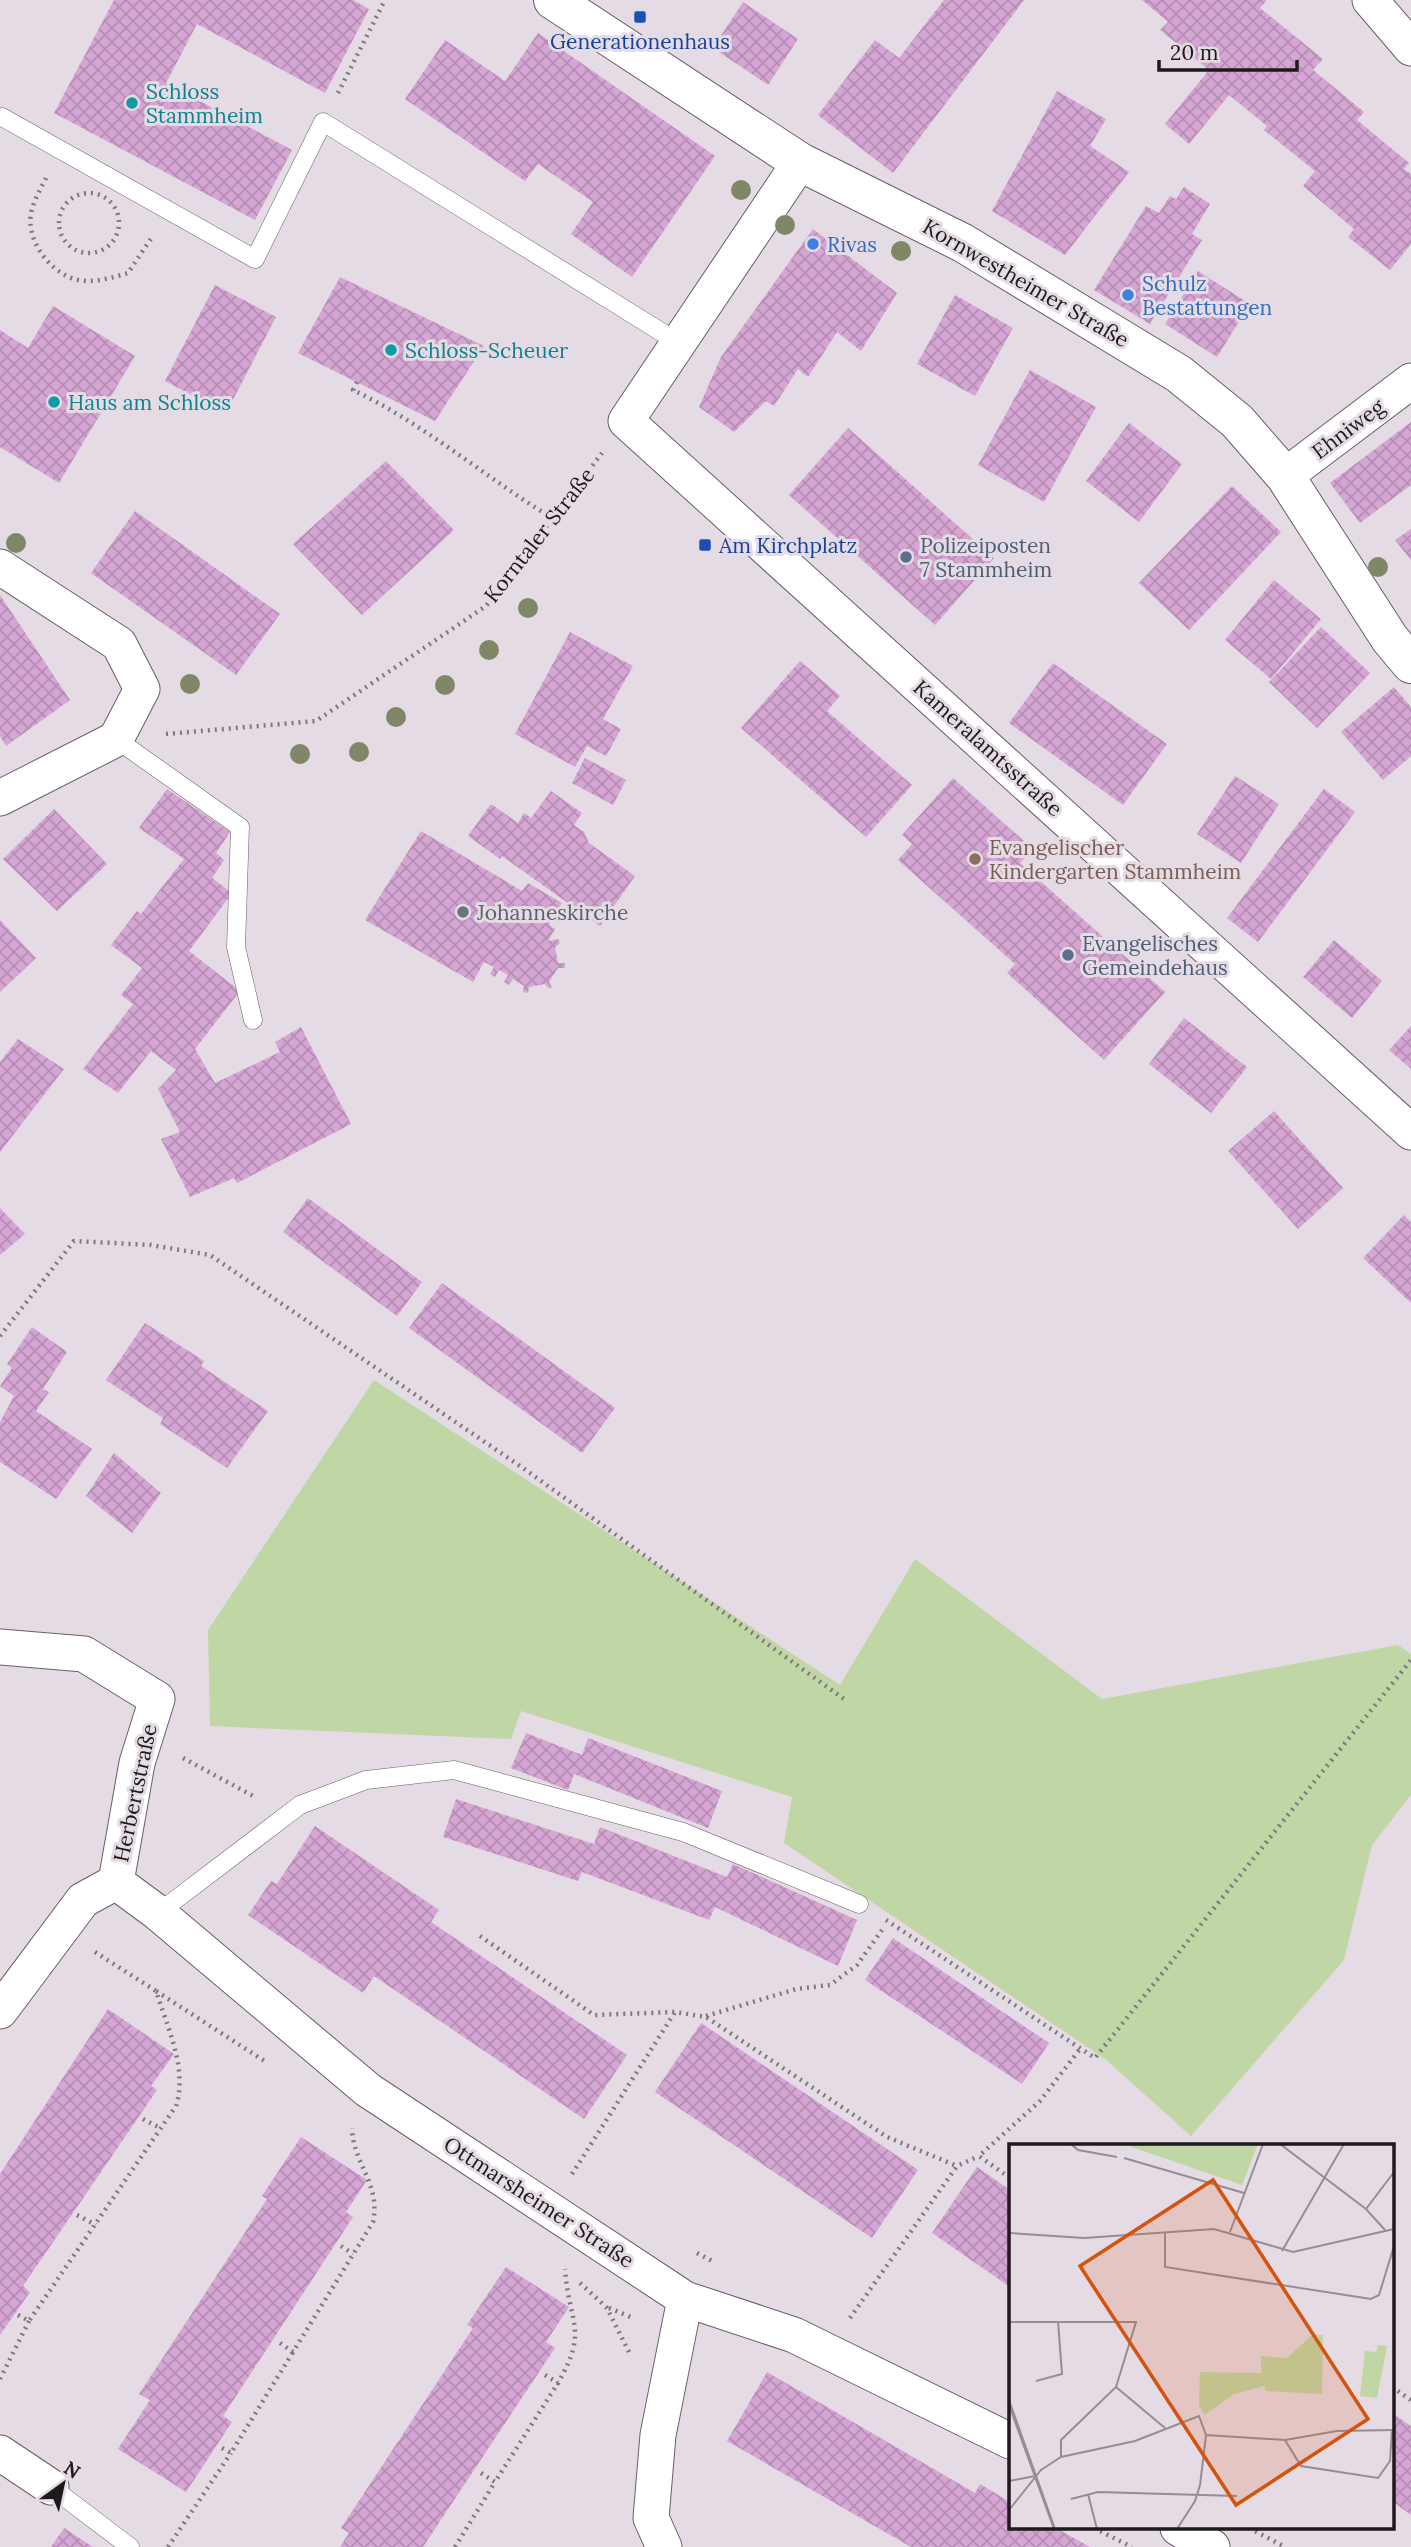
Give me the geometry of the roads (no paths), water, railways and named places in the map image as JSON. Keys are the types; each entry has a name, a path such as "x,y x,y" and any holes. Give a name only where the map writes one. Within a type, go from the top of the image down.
{"street":[{"name":"Kornwestheimer Straße","path":"553,0 800,162 963,243 1179,374 1237,421 1285,476 1390,639 1411,664"},
{"path":"1370,0 1411,48"},
{"path":"679,342 800,162"},
{"name":"Kameralamtsstraße","path":"679,342 626,421 1411,1132"},
{"name":"Ehniweg","path":"1285,476 1411,381"},
{"path":"0,567 119,644 142,689 116,739 0,798"},
{"name":"Herbertstraße","path":"0,1647 84,1654 157,1699 135,1775 116,1882 83,1900 0,2011"},
{"name":"Ottmarsheimer Straße","path":"116,1882 158,1913 368,2090 685,2299 794,2335 1009,2441"},
{"path":"663,2547 651,2518 658,2435 685,2299"},
{"path":"0,2453 51,2487"},
{"path":"1182,2530 1212,2547"}],"lane":[{"path":"2,117 255,259 323,122 679,342"},
{"path":"116,739 240,827 236,947 253,1020"},
{"path":"158,1913 300,1805 366,1780 454,1770 683,1832 859,1905"},
{"path":"51,2487 130,2547"}],"place":[{"name":"Generationenhaus","path":"640,17"},
{"name":"Schloss Stammheim","path":"132,103"},
{"name":"Rivas","path":"813,244"},
{"name":"Schulz Bestattungen","path":"1128,295"},
{"name":"Schloss-Scheuer","path":"391,350"},
{"name":"Haus am Schloss","path":"54,402"},
{"name":"Am Kirchplatz","path":"705,545"},
{"name":"Polizeiposten 7 Stammheim","path":"906,557"},
{"name":"Evangelischer Kindergarten Stammheim","path":"975,859"},
{"name":"Johanneskirche","path":"463,912"},
{"name":"Evangelisches Gemeindehaus","path":"1068,955"}]}
